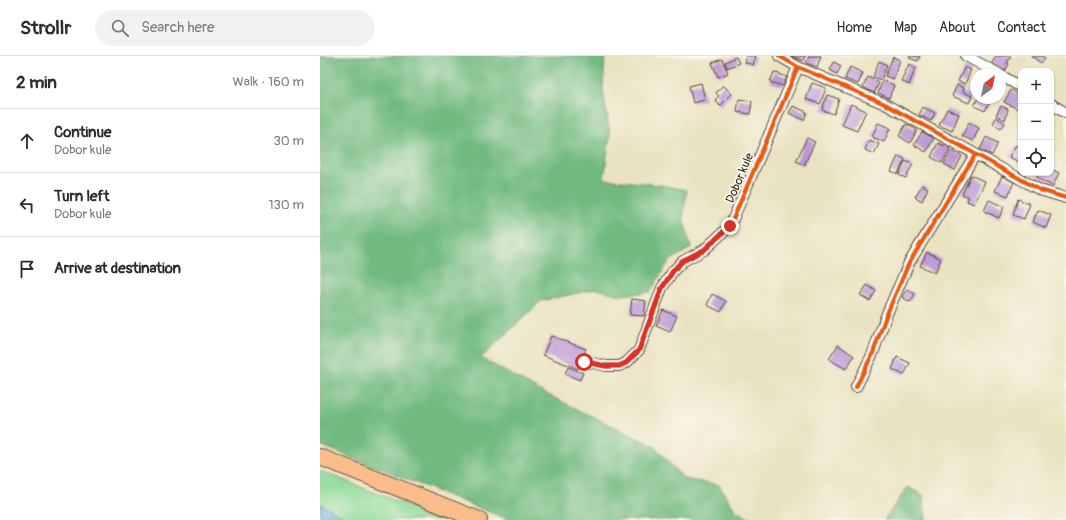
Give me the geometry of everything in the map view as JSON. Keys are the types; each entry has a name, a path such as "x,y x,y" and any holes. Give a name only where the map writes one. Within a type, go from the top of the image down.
{"main road":[{"path":"320,457 479,520"}],"street":[{"path":"779,56 798,67 885,104 1040,190 1066,198"},
{"path":"966,56 989,68"},
{"name":"Dobor kule","path":"584,362 606,366 619,366 626,363 639,350 662,288 673,271 682,261 704,250 730,226 798,67"},
{"path":"1006,78 1018,85"},
{"path":"1054,106 1066,113"},
{"path":"856,387 872,353 909,263 975,155"}],"green space":[{"path":"320,56 605,56 603,89 610,134 604,179 661,185 687,190 683,217 691,248 669,261 650,292 621,295 596,289 541,301 481,358 546,394 654,446 684,479 719,485 735,510 752,520 510,520 320,445"},
{"path":"320,471 444,520 351,520 320,504"},
{"path":"908,487 923,495 926,520 884,520"}],"water":[{"path":"320,504 351,520 320,520"}],"building":[{"path":"746,56 756,56 753,65 744,62"},
{"path":"791,56 805,56 803,61"},
{"path":"809,56 821,56 817,67 806,63"},
{"path":"910,56 920,56 918,61 909,58"},
{"path":"996,56 1011,56 1007,63 1009,64 1006,69 1006,68 996,68 991,65"},
{"path":"1031,56 1042,56 1045,58 1041,63"},
{"path":"736,57 739,63 727,68 725,62"},
{"path":"893,57 900,60 893,79 885,76"},
{"path":"722,59 728,73 718,77 712,63"},
{"path":"879,61 887,65 881,80 873,77"},
{"path":"834,62 841,66 837,74 830,70"},
{"path":"909,64 916,67 909,85 901,81"},
{"path":"850,67 863,73 858,84 845,79"},
{"path":"965,67 970,70 965,84 958,81"},
{"path":"774,72 787,77 783,86 770,82"},
{"path":"868,77 879,83 874,93 863,87"},
{"path":"883,80 894,85 889,98 878,93"},
{"path":"701,83 705,100 693,103 689,86"},
{"path":"812,83 826,88 820,104 806,99"},
{"path":"723,85 732,94 720,106 715,100 719,96 716,93"},
{"path":"957,85 964,88 963,92 970,95 970,101 969,103 952,96"},
{"path":"1011,90 1018,94 1018,109 1006,103 1006,99"},
{"path":"827,95 839,99 834,114 822,110"},
{"path":"739,99 752,101 750,114 737,112"},
{"path":"851,104 866,111 857,131 842,125"},
{"path":"975,104 988,104 985,111 974,106"},
{"path":"793,106 807,112 804,120 789,113"},
{"path":"1001,106 1008,109 1005,120 996,115"},
{"path":"923,107 935,113 931,121 919,115"},
{"path":"947,109 959,114 952,131 939,125"},
{"path":"996,117 1005,123 1001,129 993,124"},
{"path":"969,122 979,128 973,141 962,136"},
{"path":"878,123 890,128 884,142 872,137"},
{"path":"906,124 917,130 910,143 899,136"},
{"path":"922,132 934,138 926,152 914,145"},
{"path":"986,137 998,143 992,155 980,150"},
{"path":"807,138 815,142 804,165 796,161"},
{"path":"869,140 879,144 874,154 865,150"},
{"path":"938,143 950,148 942,163 931,157"},
{"path":"1016,145 1018,146 1018,162 1009,157"},
{"path":"951,150 962,156 955,170 944,164"},
{"path":"898,156 905,159 898,174 891,171"},
{"path":"905,161 913,164 906,178 899,175"},
{"path":"1054,170 1059,173 1053,186 1037,178 1038,176 1054,176"},
{"path":"971,175 985,182 974,204 967,201 969,197 962,194"},
{"path":"1002,176 1014,182 1008,196 995,191"},
{"path":"922,185 928,188 922,201 915,197"},
{"path":"1018,199 1030,204 1024,219 1013,215"},
{"path":"989,200 1004,207 999,218 984,211"},
{"path":"1038,210 1051,215 1046,228 1033,222"},
{"path":"927,252 941,259 935,273 920,266"},
{"path":"867,285 876,291 870,301 860,295"},
{"path":"907,289 915,294 910,302 902,297"},
{"path":"712,294 726,301 721,312 707,305"},
{"path":"632,299 646,301 644,316 630,315"},
{"path":"663,310 677,316 670,332 656,326"},
{"path":"551,336 586,349 578,369 543,355"},
{"path":"838,345 854,356 846,369 829,359"},
{"path":"897,357 910,363 904,375 892,369"},
{"path":"568,367 583,373 580,380 565,374"}],"cycle path":[{"path":"779,56 798,67 885,104 1040,190 1066,198"},
{"path":"584,361 606,366 619,366 626,363 639,350 662,288 673,271 683,261 704,250 730,226 798,67"},
{"path":"856,387 873,353 886,316 909,263 975,155"}],"route":[{"path":"584,362 606,366 619,366 626,363 639,350 662,288 673,271 682,261 704,250 720,237 730,226"}]}
